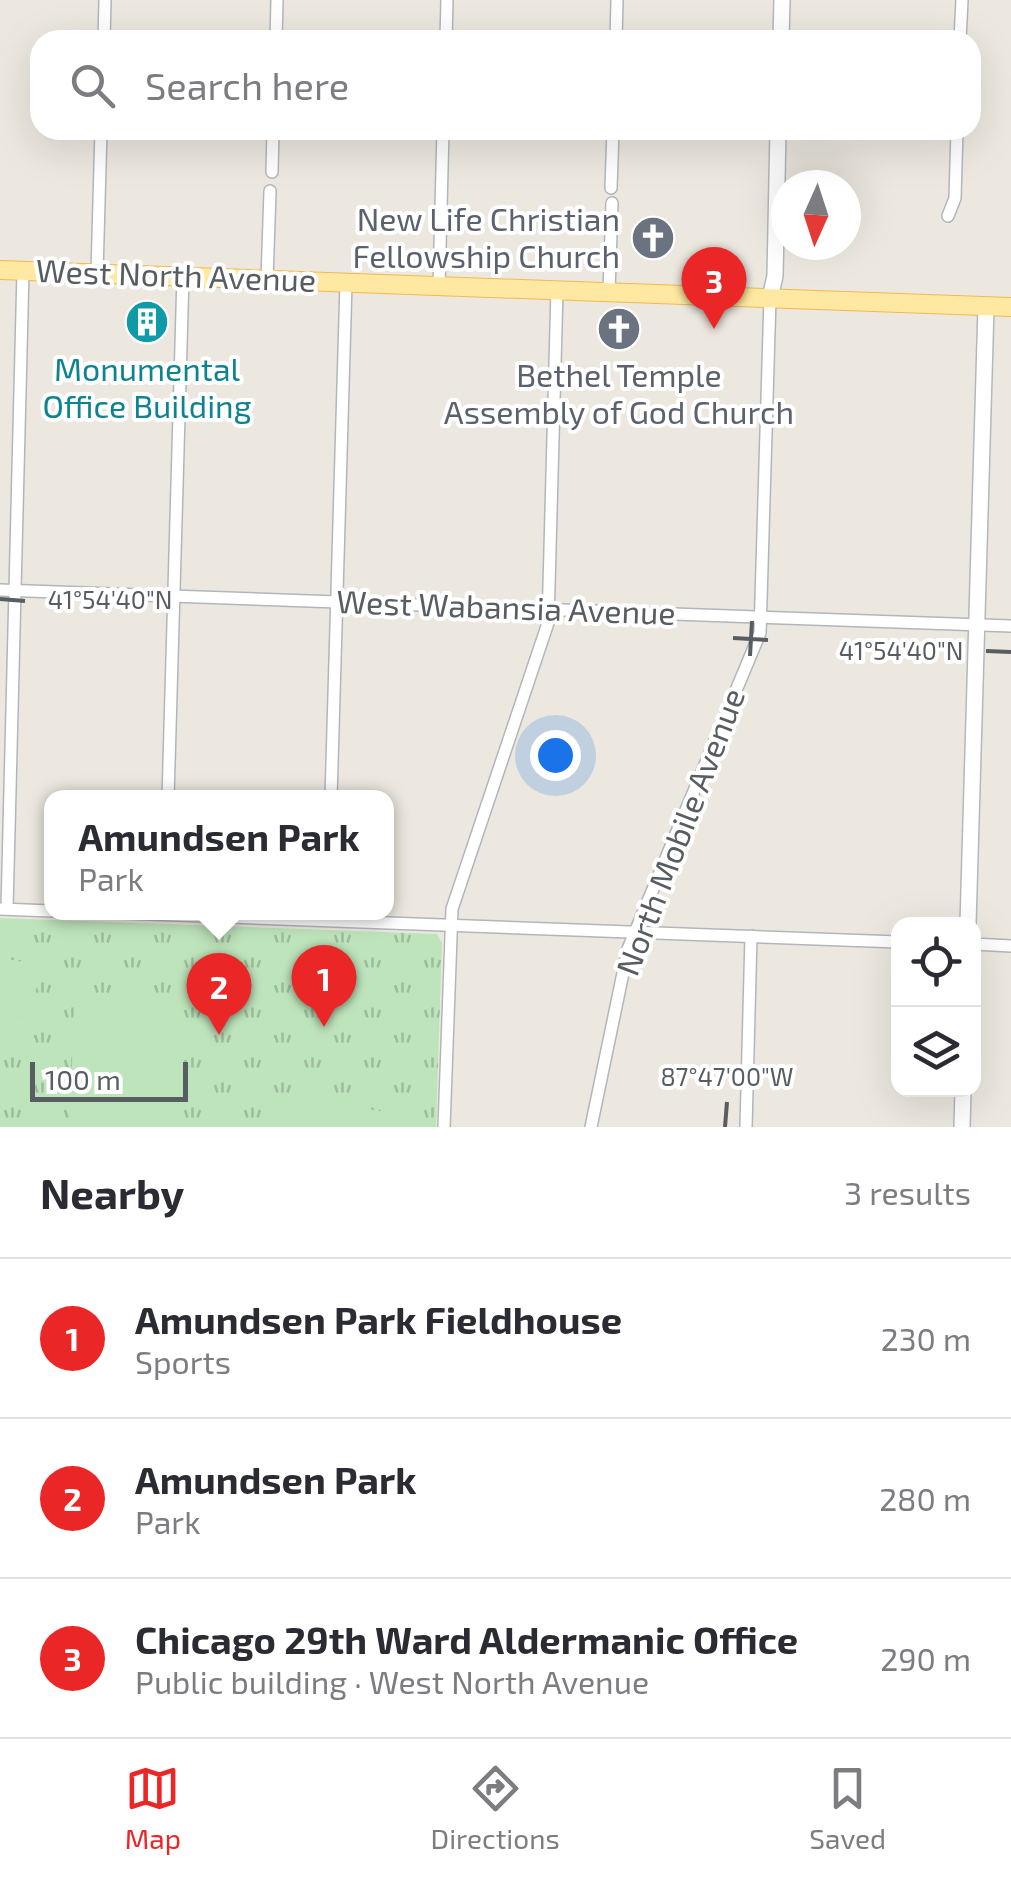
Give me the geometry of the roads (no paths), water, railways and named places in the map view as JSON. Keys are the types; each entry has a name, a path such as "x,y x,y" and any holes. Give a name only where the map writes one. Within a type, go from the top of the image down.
{"main road":[{"name":"West North Avenue","path":"0,270 1011,308"}],"street":[{"path":"104,30 105,0"},
{"path":"276,30 277,0"},
{"path":"446,30 447,0"},
{"path":"616,30 617,0"},
{"path":"781,30 782,0"},
{"path":"960,30 962,0"},
{"path":"98,274 101,140"},
{"path":"272,172 273,140"},
{"path":"439,286 443,140"},
{"path":"611,188 613,140"},
{"path":"770,298 775,276 778,140"},
{"path":"948,216 955,198 957,140"},
{"path":"267,280 270,191"},
{"path":"609,292 612,203"},
{"path":"23,271 4,909 44,911"},
{"path":"168,790 183,276"},
{"path":"331,790 346,282"},
{"path":"444,1127 449,925 548,623 557,290"},
{"name":"North Mobile Avenue","path":"591,1127 635,932 760,632 770,298"},
{"path":"968,917 986,307"},
{"name":"West Wabansia Avenue","path":"0,590 1011,626"},
{"path":"373,920 891,942"},
{"path":"746,1127 751,936"},
{"path":"981,944 1011,946"},
{"path":"962,1127 964,1097"}],"place":[{"name":"New Life Christian Fellowship Church","path":"653,238"},
{"name":"Monumental Office Building","path":"147,322"},
{"name":"Bethel Temple Assembly of God Church","path":"619,329"},
{"name":"Chicago 29th Ward Aldermanic Office","path":"714,329"},
{"name":"Amundsen Park Fieldhouse","path":"324,1027"},
{"name":"Amundsen Park","path":"219,1035"}]}
